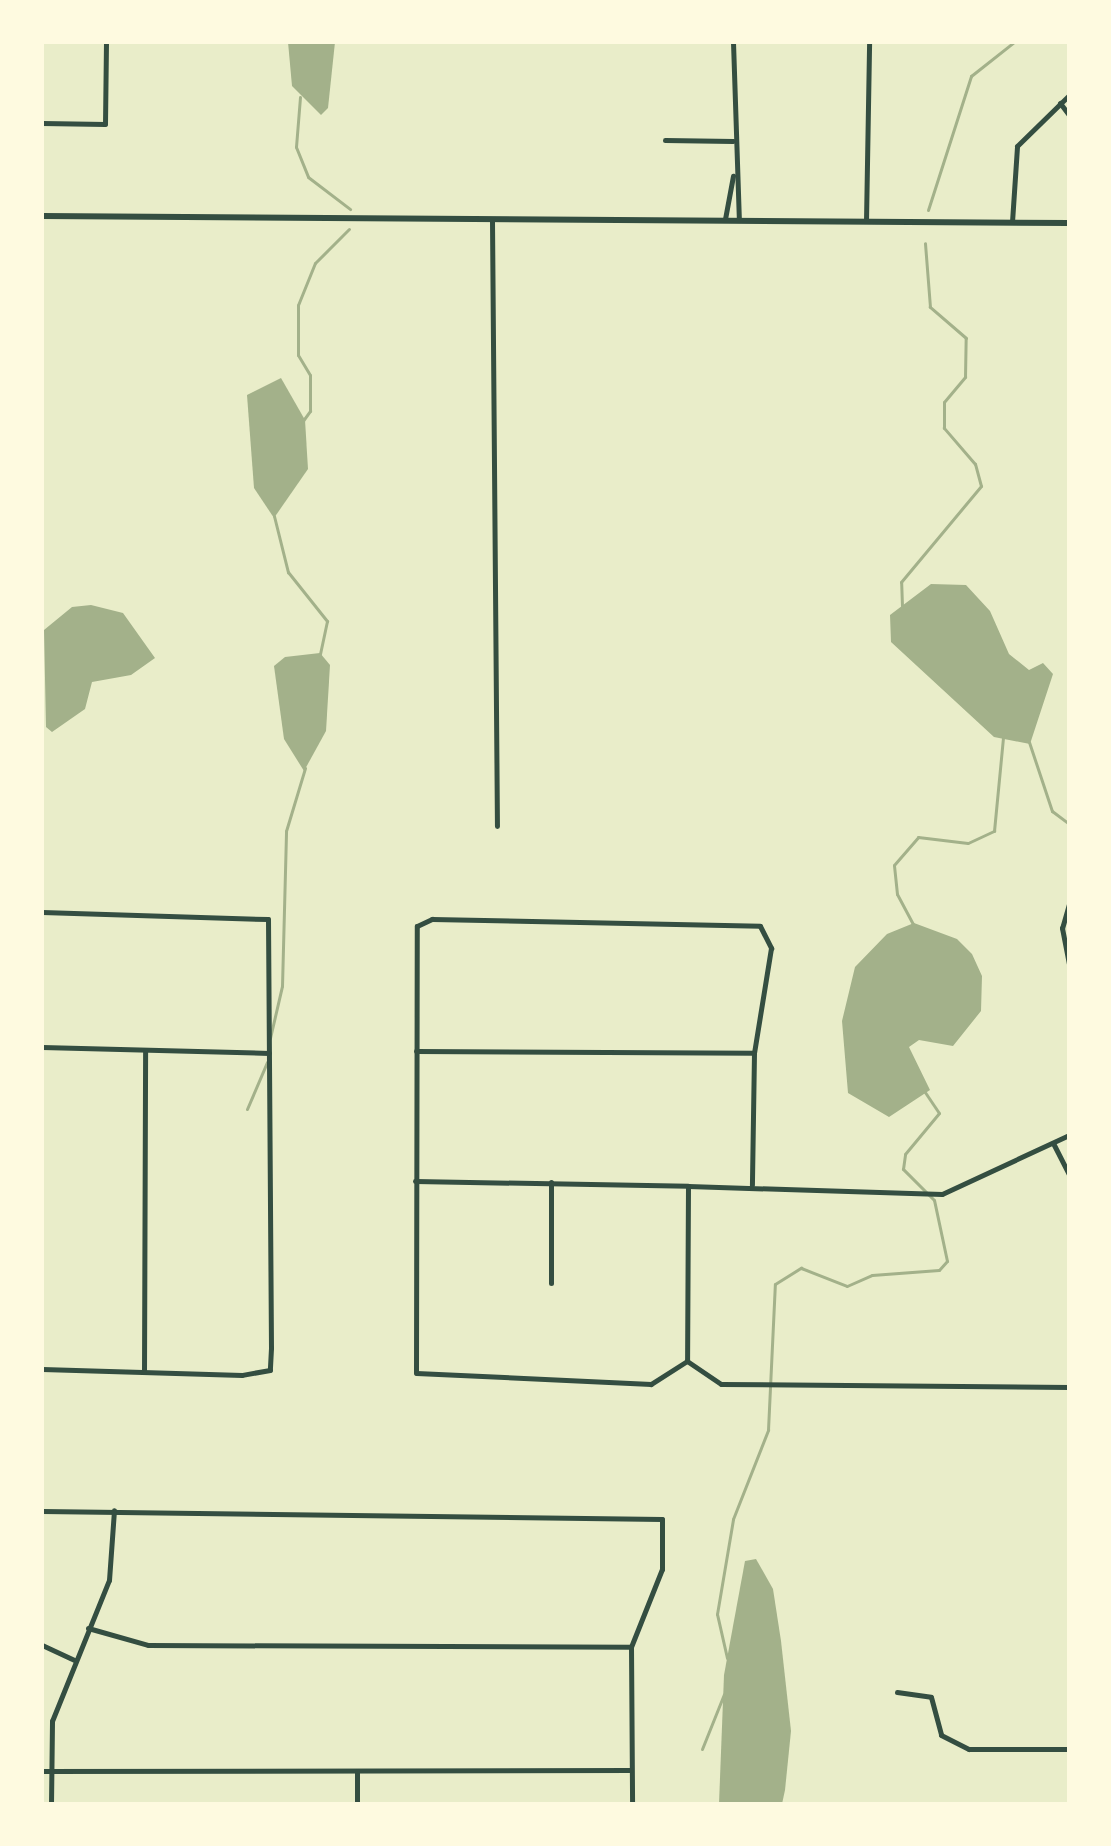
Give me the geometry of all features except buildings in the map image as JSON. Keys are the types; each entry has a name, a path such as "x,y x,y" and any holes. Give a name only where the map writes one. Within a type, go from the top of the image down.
{"street":[{"path":"42,123 105,124 106,42"},
{"path":"733,42 734,175 739,219"},
{"path":"866,221 869,42"},
{"path":"1012,222 1017,146 1069,95"},
{"path":"1060,103 1069,115"},
{"path":"665,140 733,141"},
{"path":"725,219 734,175"},
{"path":"42,216 1069,223"},
{"path":"492,221 497,826"},
{"path":"1069,904 1062,940 1069,965"},
{"path":"42,912 268,919 270,1370 144,1372 42,1369"},
{"path":"687,1361 651,1384 419,1378 413,1360 415,933 432,919 760,926 771,948 754,1053 752,1185"},
{"path":"42,1047 269,1053"},
{"path":"144,1372 145,1050"},
{"path":"416,1051 754,1053"},
{"path":"415,1181 752,1185 942,1194 1069,1135"},
{"path":"1053,1143 1069,1175"},
{"path":"551,1182 551,1283"},
{"path":"687,1361 688,1186"},
{"path":"687,1361 721,1384 1069,1387"},
{"path":"51,1804 54,1711 111,1572 114,1510"},
{"path":"42,1511 662,1519 662,1569 631,1647 632,1804"},
{"path":"88,1628 148,1645 631,1647"},
{"path":"42,1645 74,1660"},
{"path":"897,1692 931,1697 936,1727 954,1744 1069,1749"},
{"path":"42,1771 631,1770"},
{"path":"357,1771 357,1804"}],"shaded area":[{"path":"288,42 335,42 328,108 321,115 292,86"},
{"path":"281,378 305,420 308,469 274,518 254,488 247,395"},
{"path":"931,584 966,585 990,611 1009,654 1029,670 1043,663 1053,674 1030,744 994,737 891,642 890,615"},
{"path":"91,605 123,613 155,658 131,675 92,682 85,709 52,732 46,727 44,630 72,607"},
{"path":"320,653 330,665 326,731 304,771 284,739 274,666 285,657"},
{"path":"914,923 957,939 972,954 982,976 981,1011 953,1046 919,1040 909,1047 930,1090 889,1117 848,1093 842,1021 855,967 887,934"},
{"path":"756,1559 773,1589 781,1641 791,1731 785,1790 782,1804 719,1804 724,1675 745,1561"}],"waterway":[{"path":"928,210 971,76 1014,42"},
{"path":"300,97 296,147 308,177 350,209"},
{"path":"302,422 310,411 310,375 298,355 298,305 315,263 349,229"},
{"path":"902,606 901,582 981,486 975,464 944,428 944,402 965,377 966,338 930,307 925,243"},
{"path":"274,516 288,572 327,621 320,654"},
{"path":"914,926 897,894 894,865 918,837 968,843 994,831 1003,737"},
{"path":"1029,742 1052,811 1069,824"},
{"path":"270,1038 282,986 286,831 305,768"},
{"path":"247,1109 267,1062"},
{"path":"727,1658 717,1614 733,1519 768,1430 775,1284 801,1268 847,1286 872,1275 939,1270 947,1261 934,1200 903,1169 905,1154 939,1113 925,1092"},
{"path":"702,1749 724,1694"}]}
